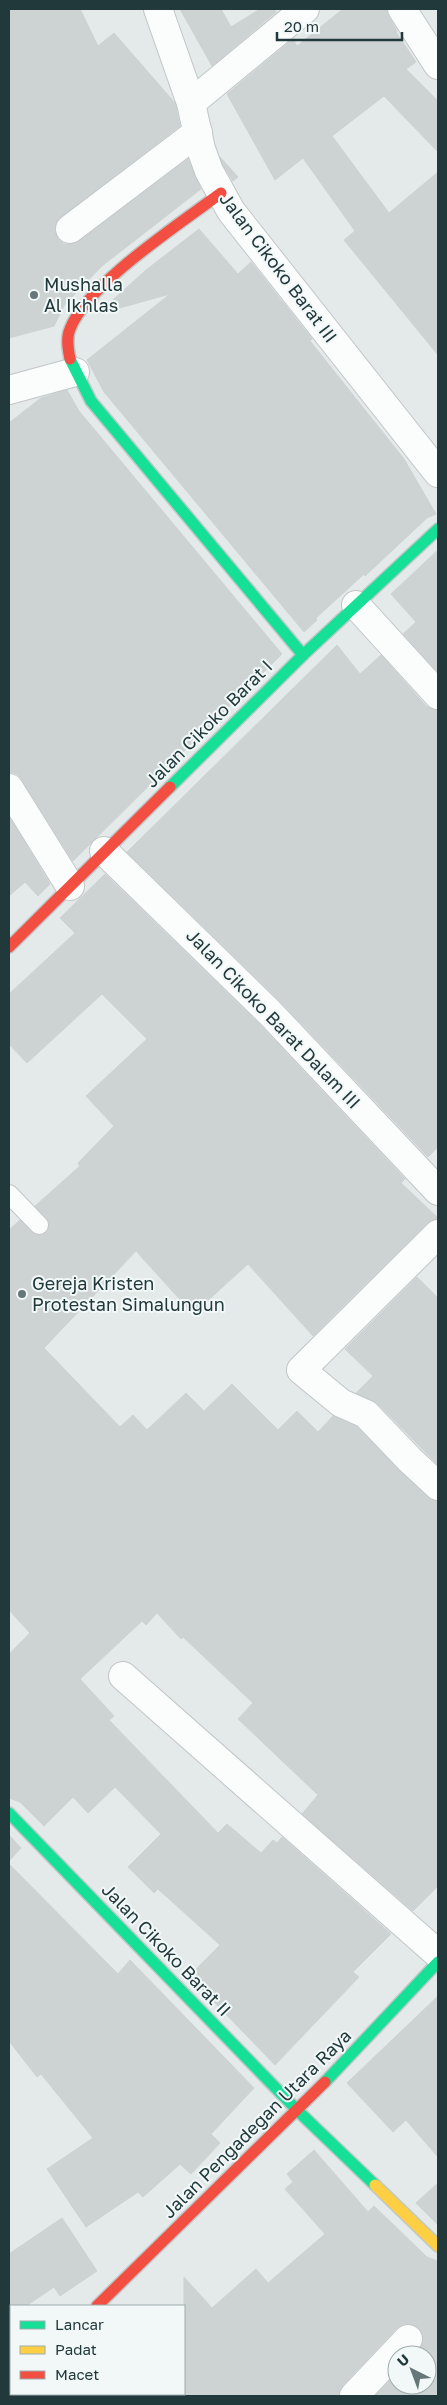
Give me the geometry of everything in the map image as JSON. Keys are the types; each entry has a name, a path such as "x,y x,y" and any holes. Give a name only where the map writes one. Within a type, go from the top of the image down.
{"street":[{"name":"Jalan Cikoko Barat III","path":"158,9 191,103 209,171 221,193 256,242 438,473"},
{"path":"191,103 305,9"},
{"path":"402,9 438,65"},
{"path":"70,229 198,132"},
{"path":"221,193 89,298 68,330 68,350 74,372 91,401 303,655"},
{"path":"9,390 74,372"},
{"name":"Jalan Cikoko Barat I","path":"9,947 303,655 438,529"},
{"path":"356,605 438,695"},
{"path":"9,788 70,886"},
{"name":"Jalan Cikoko Barat Dalam III","path":"104,851 270,1013 438,1191"},
{"path":"438,1234 301,1370 341,1403 366,1414 438,1486"},
{"path":"123,1676 438,1954"},
{"name":"Jalan Cikoko Barat II","path":"9,1813 298,2111 438,2246"},
{"name":"Jalan Pengadegan Utara Raya","path":"98,2305 298,2111 438,1962"},
{"path":"354,2396 408,2339"}],"lane":[{"path":"9,1194 39,1225"}],"building":[{"path":"9,9 80,9 98,46 114,33 175,103 180,126 61,217 56,223 54,230 58,239 64,244 79,241 188,159 201,189 102,266 65,304 54,326 9,338"},
{"path":"180,9 221,9 231,27 260,9 274,9 276,12 212,66"},
{"path":"343,9 387,9 396,32 416,62 406,69 438,101 438,152 384,96 332,136 389,213 438,172 438,355 344,240 355,231 303,158 275,180 227,94 293,39 297,46"},
{"path":"220,157 238,177 233,181 223,165"},
{"path":"199,229 238,274 251,262 312,339 310,341 404,459 436,514 427,518 365,576 364,574 316,618 317,620 304,632 104,392 87,360 170,294 98,314 146,270"},
{"path":"67,390 79,411 282,654 73,861 22,780 17,774 9,772 9,423 41,398"},
{"path":"438,550 438,672 403,634 416,622 391,594"},
{"path":"337,645 360,674 381,655 426,706 438,710 438,1147 428,1157 281,1002 127,852"},
{"path":"9,817 50,884 38,896 25,882 9,896"},
{"path":"105,874 259,1024 405,1179 401,1183 438,1218 427,1223 313,1336 248,1264 193,1314 136,1251 44,1348 120,1427 133,1415 147,1430 186,1393 204,1411 232,1384 278,1430 297,1411 318,1432 333,1416 357,1427 427,1497 438,1501 438,1886 413,1911 302,1814 318,1795 238,1719 253,1703 183,1637 181,1639 157,1613 146,1625 142,1621 80,1679 114,1716 109,1720 218,1833 227,1824 261,1853 273,1840 277,1843 282,1837 391,1934 353,1972 359,1977 275,2065 189,1976 220,1945 158,1889 154,1893 128,1867 161,1834 115,1787 88,1813 73,1797 44,1826 20,1802 9,1798 9,1654 30,1633 9,1610 9,1230 20,1220 36,1235 47,1232 49,1222 35,1206 80,1166 78,1163 114,1126 86,1096 147,1039 102,994 27,1063 9,1044 9,994 75,933 60,918"},
{"path":"417,1277 438,1298 438,1465 377,1403 356,1393 373,1376 345,1349"},
{"path":"9,1835 21,1848 9,1861"},
{"path":"9,1864 118,1974 130,1960 254,2088 211,2134 220,2143 191,2174 180,2164 143,2197 138,2192 86,2227 47,2169 93,2138 41,2074 37,2077 9,2041"},
{"path":"438,1996 438,2157 406,2120 393,2132 347,2083"},
{"path":"314,2150 368,2212 374,2206 427,2257 438,2261 438,2396 375,2396 387,2383 387,2395 437,2395 437,2345 422,2345 423,2335 419,2328 411,2324 403,2324 343,2385 339,2396 184,2396 184,2277 212,2308 256,2269 268,2283 325,2234 285,2189 293,2182 287,2174"},
{"path":"438,2183 438,2225 416,2203"},
{"path":"62,2218 97,2271 60,2296 54,2287 27,2305 10,2305 9,2318 9,2254"}],"traffic: fast":[{"path":"70,359 91,401 303,655"},
{"path":"170,787 303,655 438,529"},
{"path":"9,1813 298,2111 375,2185"},
{"path":"325,2082 438,1962"}],"traffic: slow":[{"path":"375,2185 438,2246"}],"traffic: jam":[{"path":"70,359 68,347 70,329 80,311 95,293 137,255 221,193"},
{"path":"9,947 170,787"},
{"path":"98,2305 325,2082"}],"place":[{"name":"Mushalla Al Ikhlas","path":"34,295"},
{"name":"Gereja Kristen Protestan Simalungun","path":"22,1294"}]}
